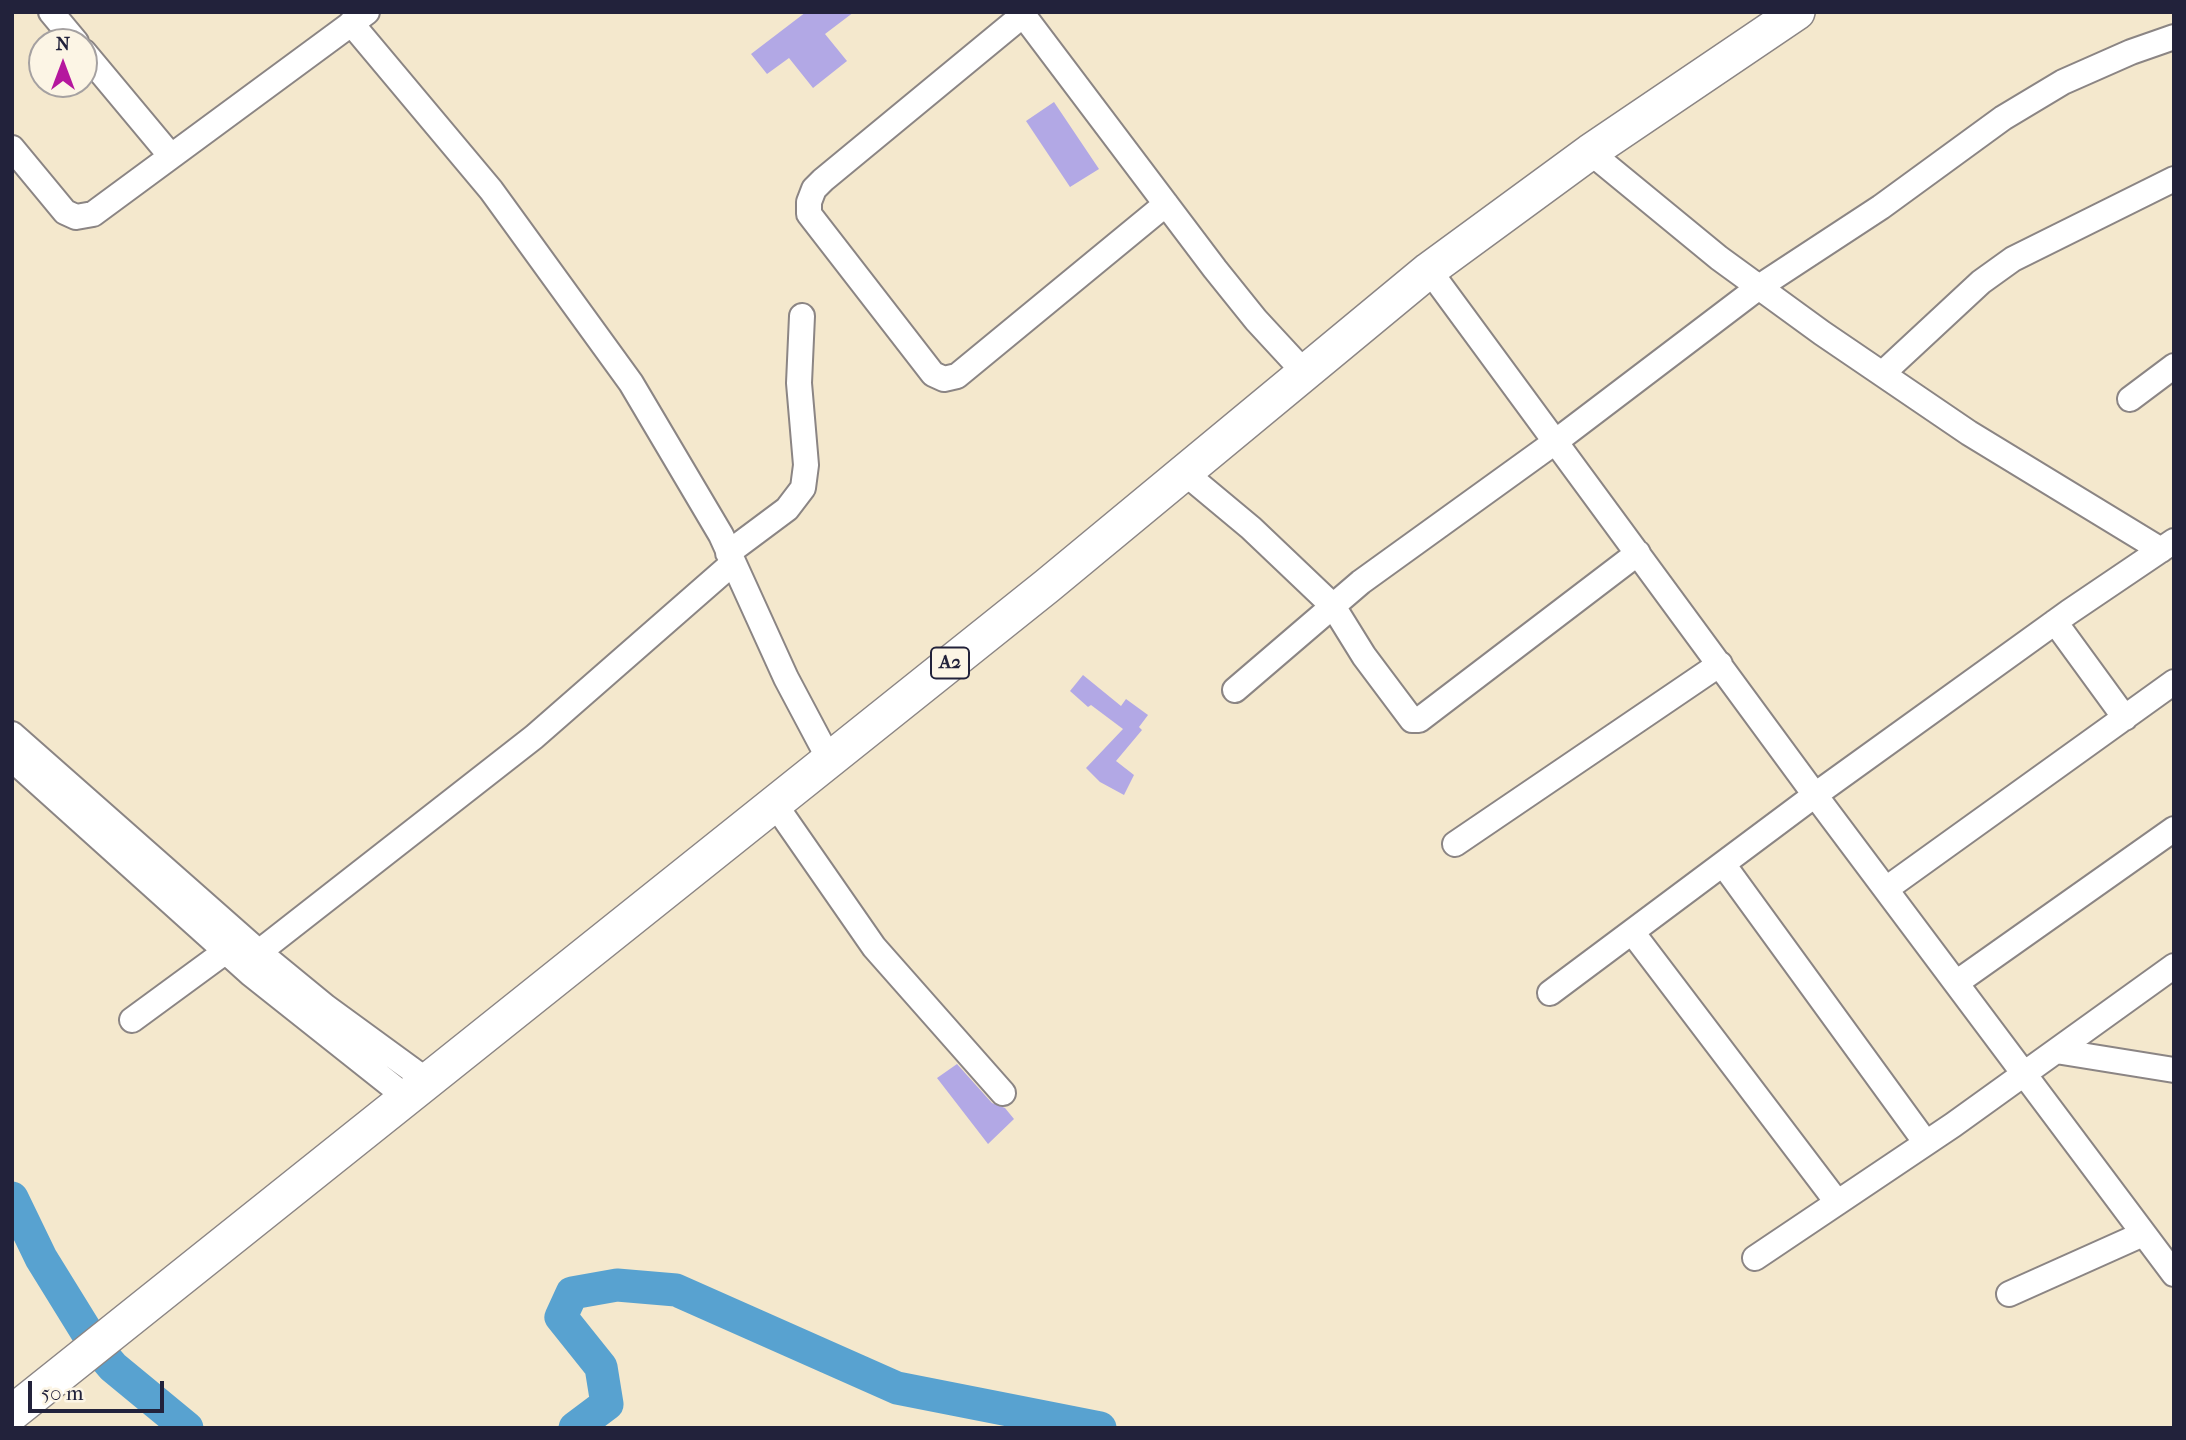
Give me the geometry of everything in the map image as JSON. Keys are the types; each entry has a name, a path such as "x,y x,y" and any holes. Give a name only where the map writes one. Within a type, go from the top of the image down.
{"highway":[{"name":"A2","path":"12,1413 1185,473 1429,270 1590,152 1797,12"}],"street":[{"path":"51,12 64,28"},
{"path":"1166,204 957,376 944,379 933,374 810,214 808,202 823,180 1022,13 1256,320 1305,373"},
{"path":"12,148 65,212 76,217 93,214 359,18 573,299 631,383 731,558 786,678 829,759"},
{"path":"1235,690 1360,582 1555,442 1759,287 1881,207 2003,118 2053,88 2131,52 2174,37"},
{"path":"98,69 170,155"},
{"path":"1550,993 1815,795 2055,622 2167,546 1969,433 1759,287 1590,152"},
{"path":"1883,373 1981,282 2013,260 2174,178"},
{"path":"1429,270 1815,795 2174,1274"},
{"path":"132,1020 242,947 534,737 787,509 803,488 806,465 799,383 802,316"},
{"path":"2130,399 2174,366"},
{"path":"1185,473 1259,535 1333,606 1406,716 1419,720 1637,553"},
{"path":"2055,622 2125,718"},
{"path":"1455,844 1720,664"},
{"path":"1886,889 2174,682"},
{"path":"12,734 55,785 242,947 416,1089"},
{"path":"12,759 55,785"},
{"path":"775,803 874,947 1003,1093"},
{"path":"1956,984 2174,829"},
{"path":"1723,864 1926,1143"},
{"path":"1632,932 1837,1202"},
{"path":"242,947 336,1014 416,1089"},
{"path":"1755,1258 1926,1143 2174,966"},
{"path":"2056,1051 2174,1070"},
{"path":"2009,1294 2143,1234"}],"building":[{"path":"806,12 854,12 825,34 847,61 813,88 789,58 767,74 751,54"},
{"path":"1054,102 1099,169 1070,187 1026,121"},
{"path":"1083,675 1121,706 1126,699 1148,715 1139,727 1142,730 1116,761 1134,775 1124,795 1100,782 1086,768 1123,729 1091,705 1088,707 1070,691"},
{"path":"957,1064 992,1103 1005,1108 1014,1119 988,1144 937,1078"}],"waterway":[{"path":"12,1198 41,1258 96,1347 113,1367 187,1428"},
{"path":"575,1428 607,1404 601,1367 561,1317 572,1293 617,1285 676,1290 897,1388 1100,1428"}]}
